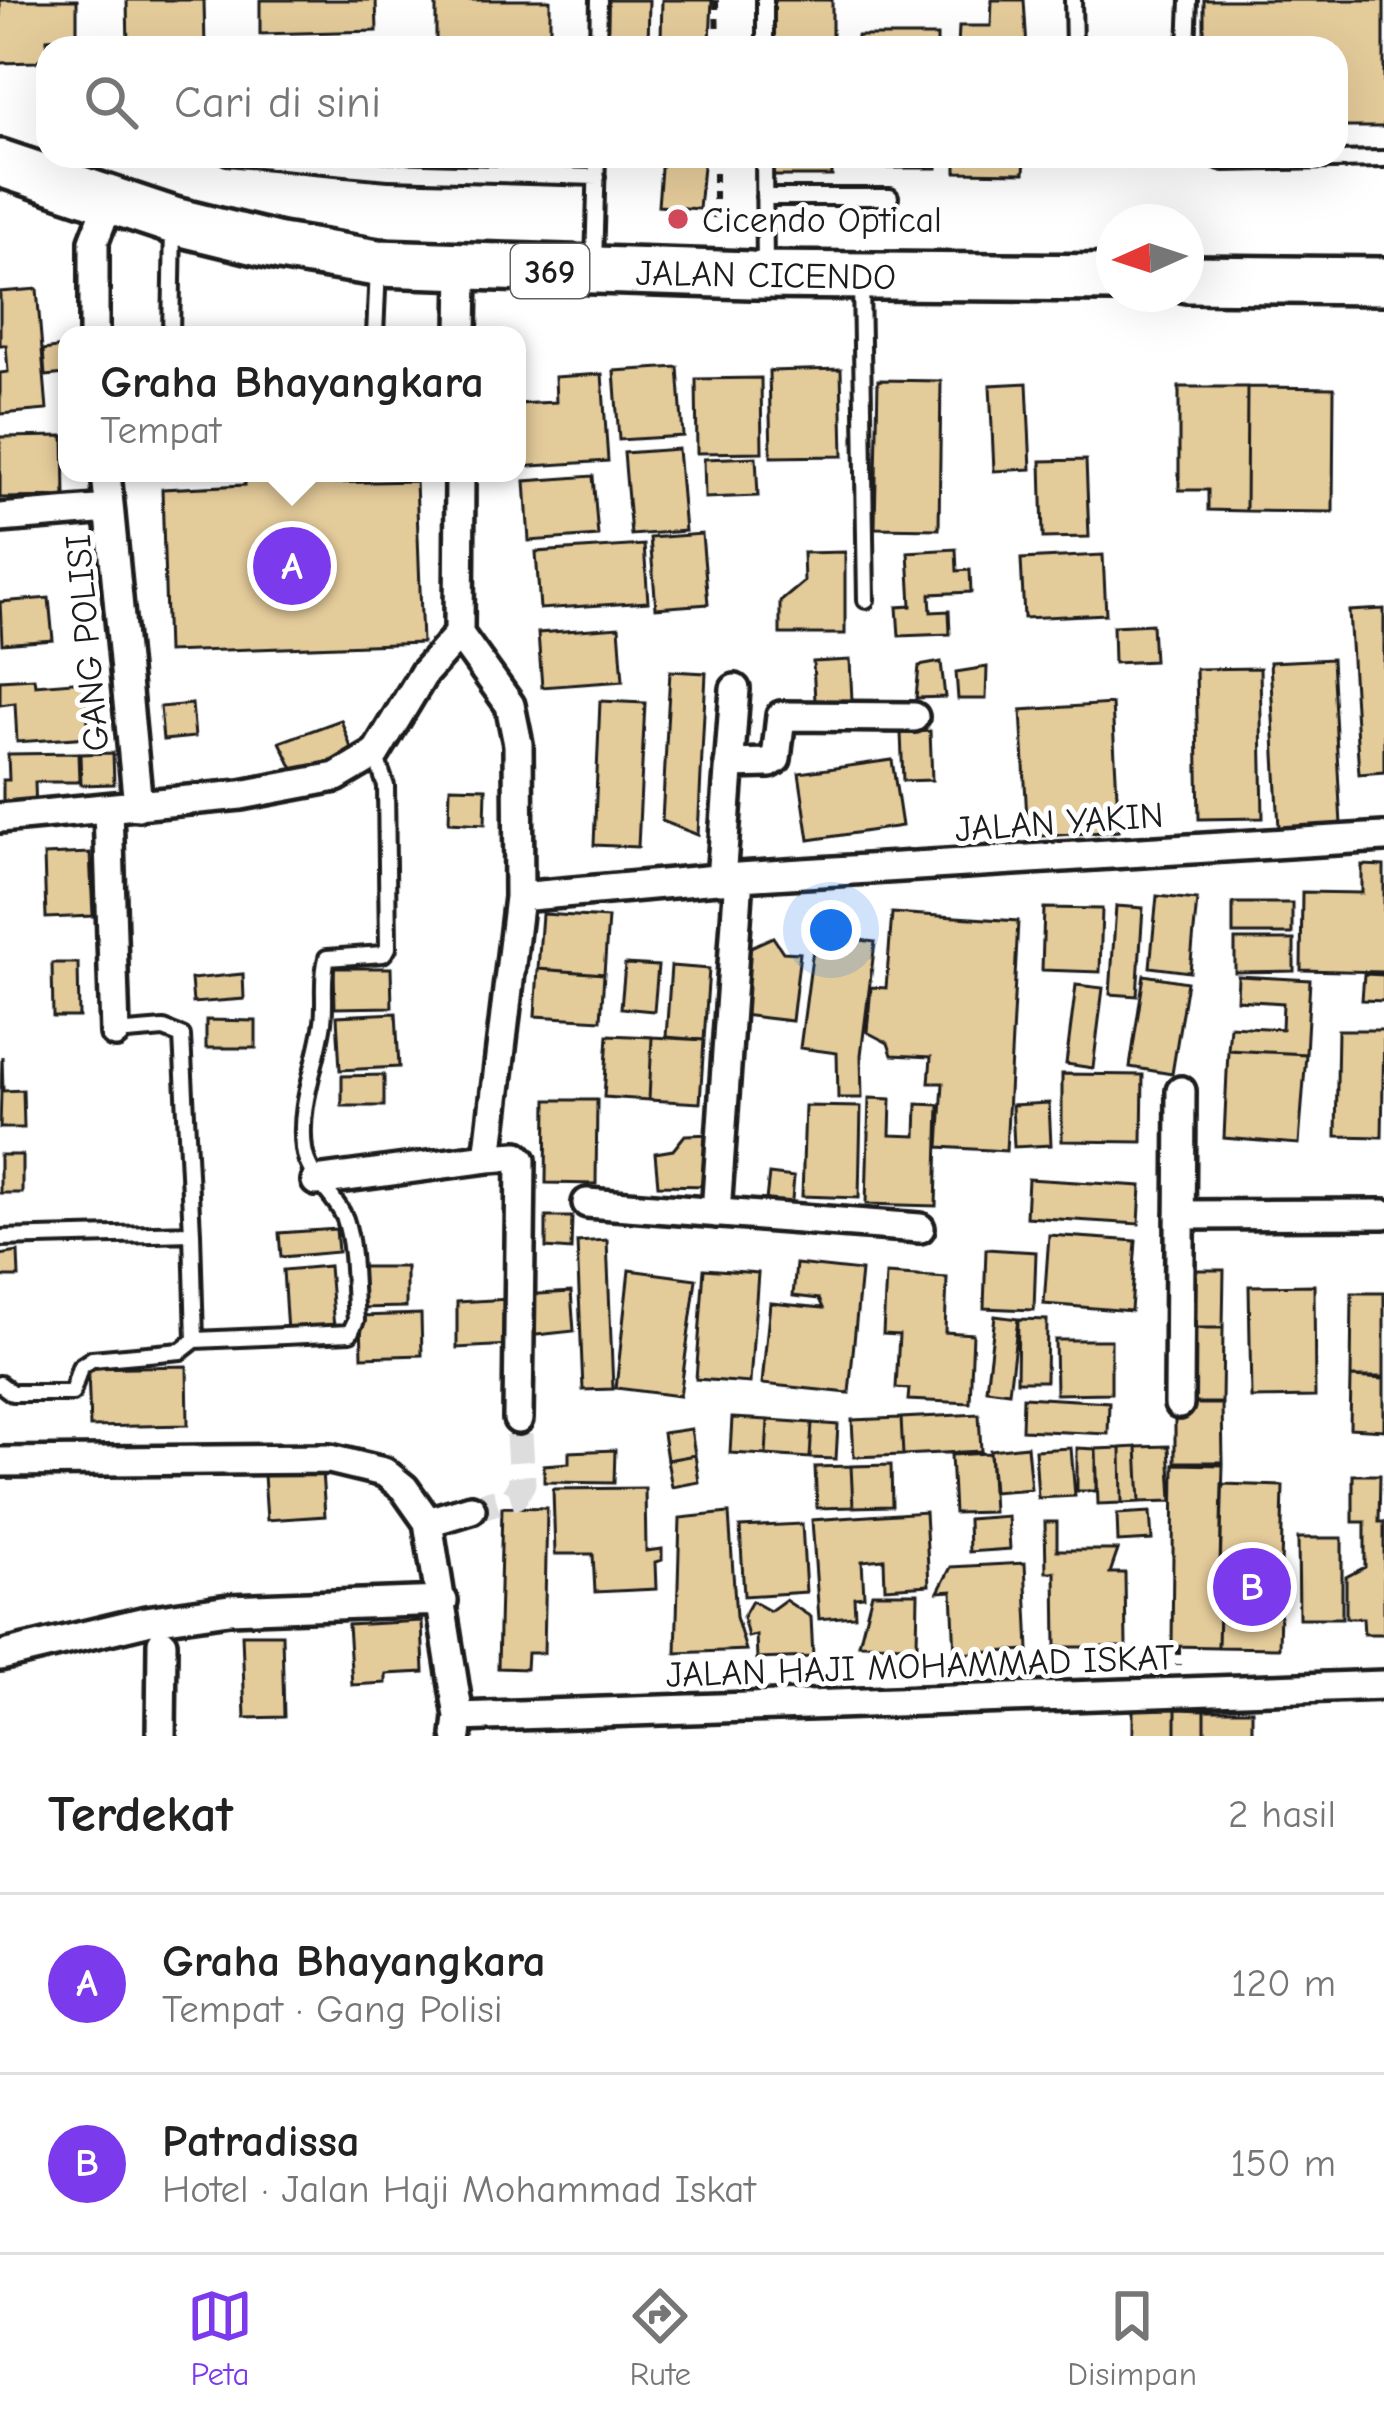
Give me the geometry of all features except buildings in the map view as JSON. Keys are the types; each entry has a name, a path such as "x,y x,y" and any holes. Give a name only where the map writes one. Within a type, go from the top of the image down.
{"main road":[{"name":"JALAN CICENDO","path":"0,163 174,221 280,247 377,263 594,272 1096,278"},
{"path":"1204,279 1384,281"}],"street":[{"path":"86,188 94,241 94,326"},
{"path":"462,326 463,268"},
{"name":"GANG POLISI","path":"107,482 138,806"},
{"path":"460,482 459,634 510,705 518,744 519,897 488,1158"},
{"path":"0,518 110,509"},
{"path":"0,818 241,795 337,777 375,754 424,674 459,634"},
{"path":"716,1214 735,689"},
{"path":"729,764 776,759 781,716 914,717"},
{"path":"108,809 116,1033"},
{"name":"JALAN YAKIN","path":"519,897 1384,837"},
{"path":"1179,1404 1181,1091"},
{"path":"316,1181 488,1158 517,1156 521,1160 518,1419"},
{"path":"587,1203 920,1228"},
{"path":"1180,1215 1384,1214"},
{"path":"0,1462 330,1459 385,1472 404,1488 428,1522 458,1726"},
{"path":"428,1522 471,1508"},
{"path":"0,1656 146,1621 229,1609 443,1601"},
{"path":"160,1736 163,1643"},
{"name":"JALAN HAJI MOHAMMAD ISKAT","path":"458,1726 1384,1685"}],"lane":[{"path":"598,36 599,0"},
{"path":"764,36 765,0"},
{"path":"1073,0 1074,36"},
{"path":"1188,36 1189,0"},
{"path":"1348,160 1384,160"},
{"path":"357,168 597,177"},
{"path":"594,272 597,168"},
{"path":"764,168 764,275"},
{"path":"764,197 890,197"},
{"path":"171,326 174,221"},
{"path":"376,326 377,263"},
{"path":"861,276 866,600"},
{"path":"0,1384 12,1393 72,1394 80,1367 92,1359 181,1351 195,1340 350,1333 356,1320 346,1222 316,1181 304,1152 303,1115 322,1028 327,958 383,954 388,948 386,786 375,754"},
{"path":"116,1033 164,1029 182,1036 195,1340"},
{"path":"0,1238 193,1233"}],"path":[{"path":"716,0 717,36"},
{"path":"715,168 715,274"}],"tunnel":[{"path":"471,1509 515,1496 522,1483 518,1419"}],"place":[{"name":"Cicendo Optical","path":"678,219"},
{"name":"Graha Bhayangkara","path":"292,566"},
{"name":"Patradissa","path":"1252,1587"}]}
